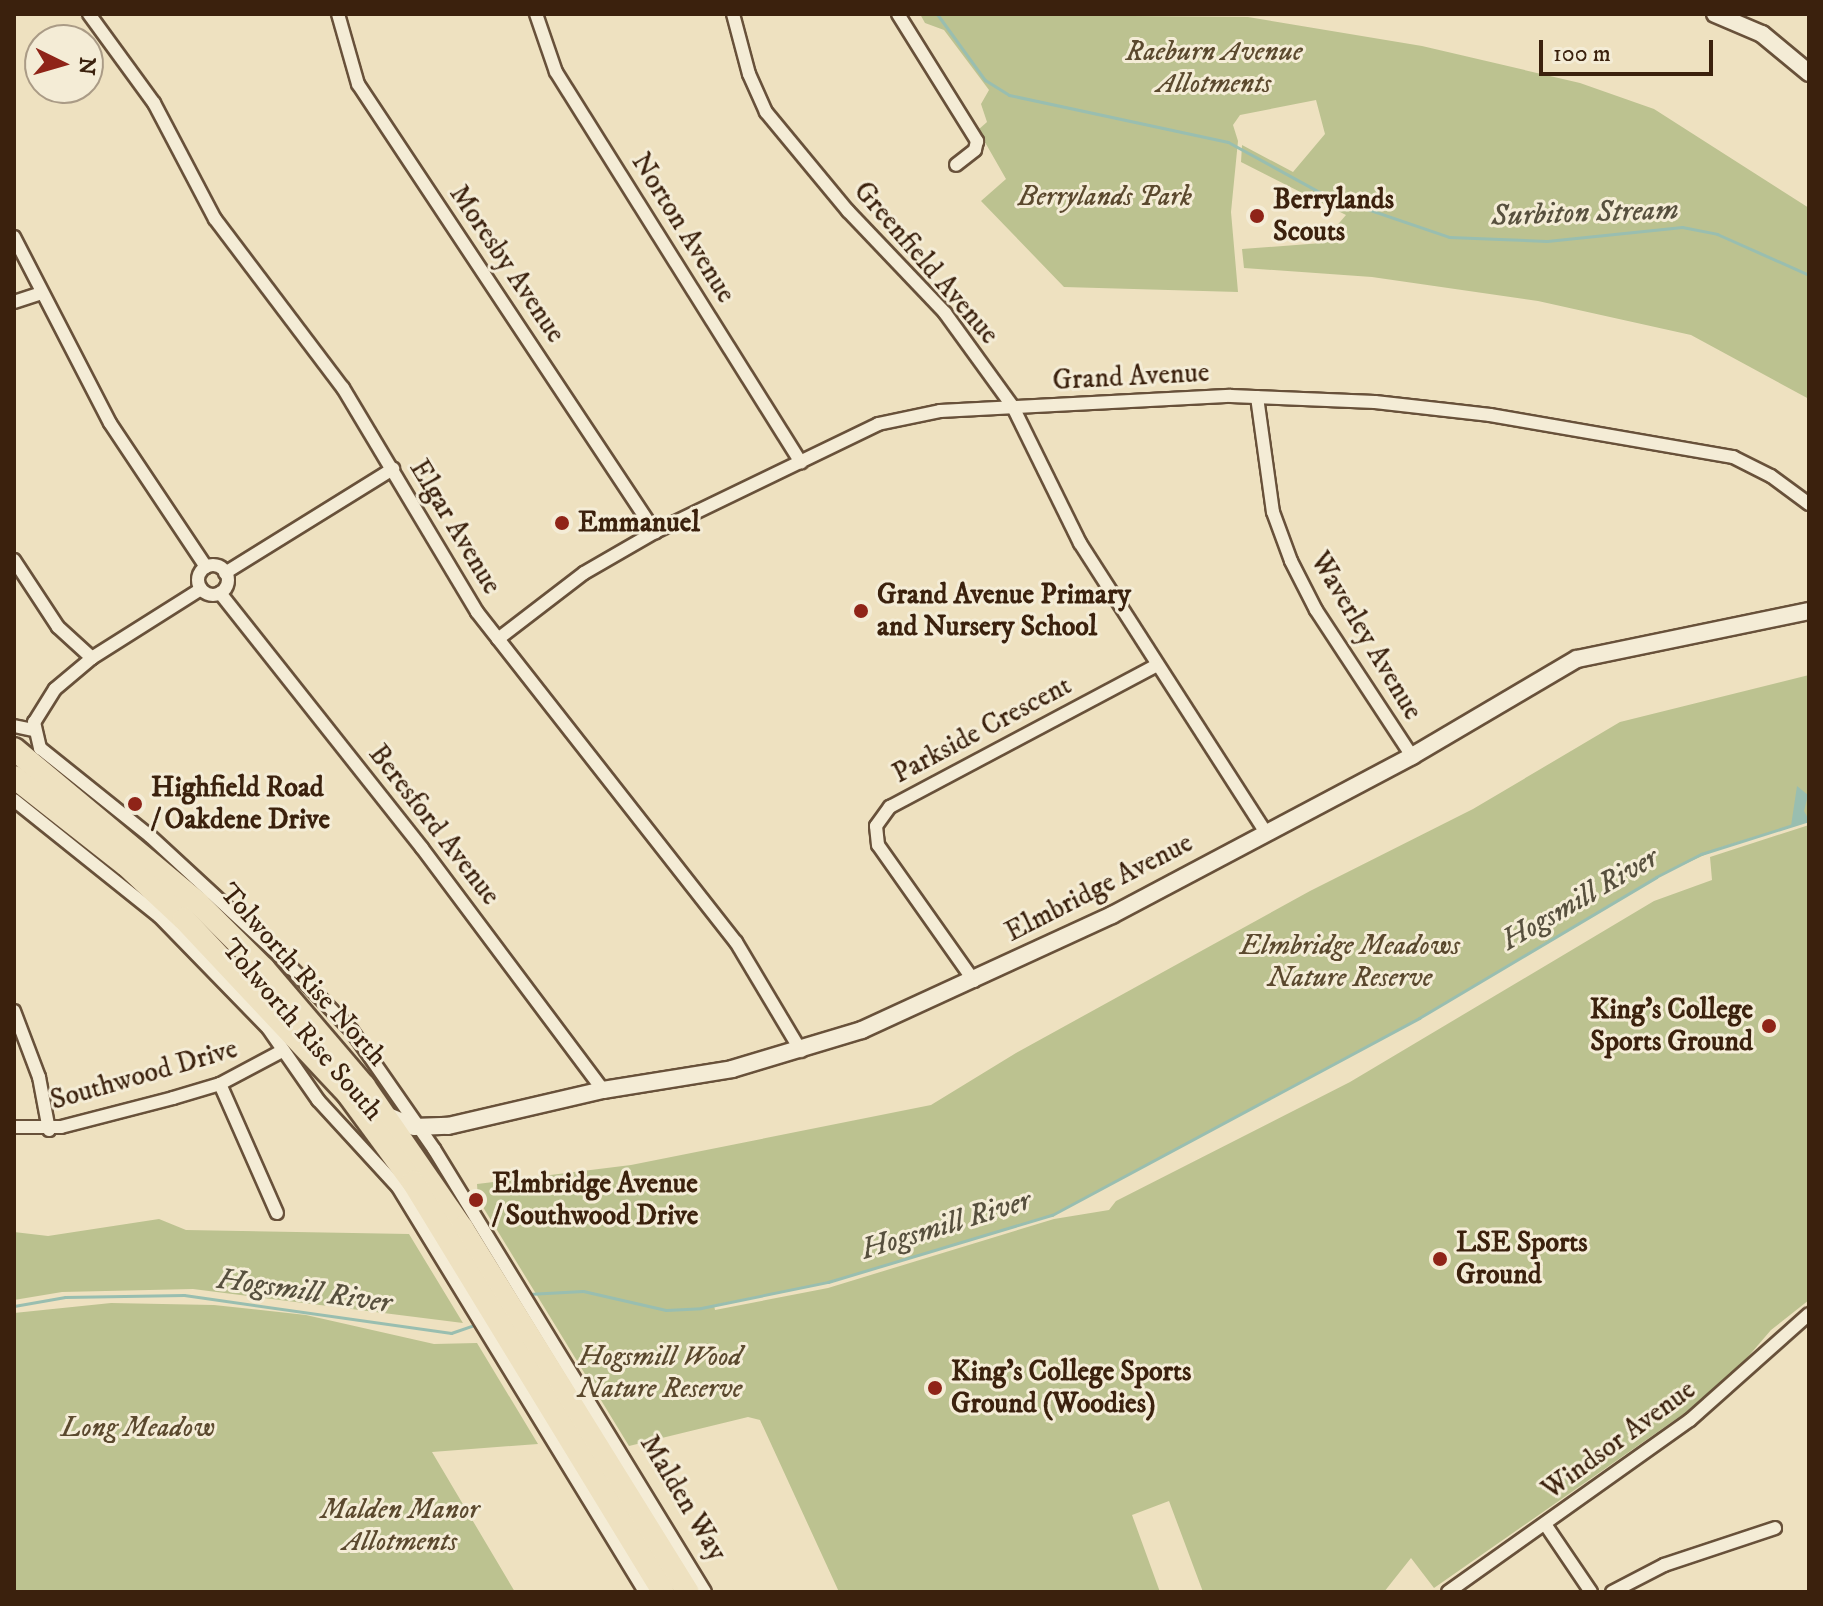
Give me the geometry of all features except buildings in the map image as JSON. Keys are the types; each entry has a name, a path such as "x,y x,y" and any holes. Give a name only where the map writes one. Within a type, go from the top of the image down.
{"highway":[{"name":"Tolworth Rise North","path":"14,749 198,903 264,969 386,1115 490,1292"},
{"name":"Tolworth Rise South","path":"14,777 126,865 184,919 349,1095 490,1292"},
{"name":"Malden Way","path":"490,1292 688,1592"},
{"name":"Malden Way","path":"521,1340 663,1592"}],"street":[{"name":"Elgar Avenue","path":"89,14 154,103 215,219 343,388 498,639 736,942 801,1051"},
{"name":"Moresby Avenue","path":"338,14 358,84 655,532"},
{"name":"Norton Avenue","path":"536,14 556,72 801,462"},
{"name":"Greenfield Avenue","path":"733,14 749,74 766,112 848,211 945,313 1013,407 1080,543 1155,666 1264,830"},
{"path":"898,14 977,141 975,150 956,165"},
{"path":"1715,14 1762,34 1809,73"},
{"path":"14,237 110,423 206,567 225,573 393,469"},
{"path":"14,302 42,293"},
{"name":"Grand Avenue","path":"498,639 584,573 655,532 878,424 906,416 1013,407 1257,397 1490,415 1708,451 1771,476 1809,504"},
{"name":"Waverley Avenue","path":"1257,397 1273,512 1291,561 1316,610 1412,756"},
{"path":"14,560 58,627 92,658"},
{"path":"201,589 198,579 206,567"},
{"path":"14,726 33,730 55,689 92,658 201,589 220,593 227,582 225,573"},
{"name":"Beresford Avenue","path":"220,593 441,872 603,1090"},
{"name":"Elmbridge Avenue","path":"386,1115 414,1127 448,1126 603,1090 732,1069 801,1051 974,981 1112,915 1264,830 1412,756 1577,659 1809,611"},
{"name":"Parkside Crescent","path":"974,981 878,845 876,826 890,807 1155,666"},
{"name":"Tolworth Rise North","path":"33,730 40,748 150,836 330,1006 414,1127"},
{"name":"Tolworth Rise South","path":"14,800 159,916 268,1028 318,1100 490,1292"},
{"path":"14,1011 39,1077 49,1130"},
{"name":"Southwood Drive","path":"14,1127 49,1130 220,1084 282,1051"},
{"path":"220,1084 277,1213"},
{"path":"434,1149 448,1126"},
{"name":"Malden Way","path":"414,1127 434,1149 490,1292 521,1340 705,1592"},
{"name":"Windsor Avenue","path":"1448,1592 1690,1420 1809,1314"},
{"name":"Malden Way","path":"521,1340 645,1592"},
{"path":"1545,1524 1591,1592"},
{"path":"1612,1592 1664,1565 1775,1528"}],"green space":[{"path":"920,14 1248,17 1422,46 1580,83 1654,109 1809,208 1809,399 1691,335 1538,301 1372,277 1244,268 1242,249 1322,243 1346,215 1241,162 1242,145 1293,172 1325,134 1316,100 1240,115 1233,125 1238,141 1231,212 1238,292 1064,287 981,201 1006,179 978,130 987,122 981,104 989,90 944,30 925,23"},
{"path":"1809,675 1809,820 1722,847 1656,877 1419,1018 1052,1215 828,1282 714,1305 715,1310 828,1288 1054,1219 1109,1210 1116,1201 1350,1082 1654,901 1712,880 1710,857 1809,825 1809,1300 1771,1330 1722,1387 1434,1588 1411,1558 1384,1592 1203,1592 1169,1501 1132,1515 1160,1592 839,1592 760,1420 748,1417 629,1446 478,1199 477,1184 631,1165 931,1105 1016,1053 1310,891 1473,809 1620,722"},
{"path":"159,1219 186,1230 409,1234 463,1323 193,1289 62,1292 14,1300 14,1232 48,1236"},
{"name":"Long Meadow","path":"111,1303 214,1305 306,1315 434,1344 477,1343 538,1444 432,1452 515,1592 14,1592 14,1313"}],"shaded area":[{"path":"1797,786 1808,795 1804,811 1809,820 1791,826"}],"waterway":[{"name":"Surbiton Stream","path":"937,14 985,80 1009,95 1228,142 1323,194 1449,237 1547,241 1682,227 1717,234 1809,275"},
{"name":"Hogsmill River","path":"528,1294 583,1291 666,1310 701,1308 828,1282 1052,1215 1419,1018 1656,877 1701,854 1809,820"},
{"name":"Hogsmill River","path":"14,1306 65,1297 184,1295 451,1333 477,1324"}],"place":[{"name":"Berrylands Scouts","path":"1257,216"},
{"name":"Emmanuel","path":"562,523"},
{"name":"Grand Avenue Primary and Nursery School","path":"861,611"},
{"name":"Highfield Road / Oakdene Drive","path":"135,804"},
{"name":"King's College Sports Ground","path":"1769,1026"},
{"name":"Elmbridge Avenue / Southwood Drive","path":"476,1200"},
{"name":"LSE Sports Ground","path":"1440,1259"},
{"name":"King's College Sports Ground (Woodies)","path":"935,1388"}],"park label":[{"name":"Raeburn Avenue Allotments","path":"1214,68"},
{"name":"Berrylands Park","path":"1105,197"},
{"name":"Elmbridge Meadows Nature Reserve","path":"1350,962"},
{"name":"Hogsmill Wood Nature Reserve","path":"660,1373"},
{"name":"Malden Manor Allotments","path":"400,1526"}]}
